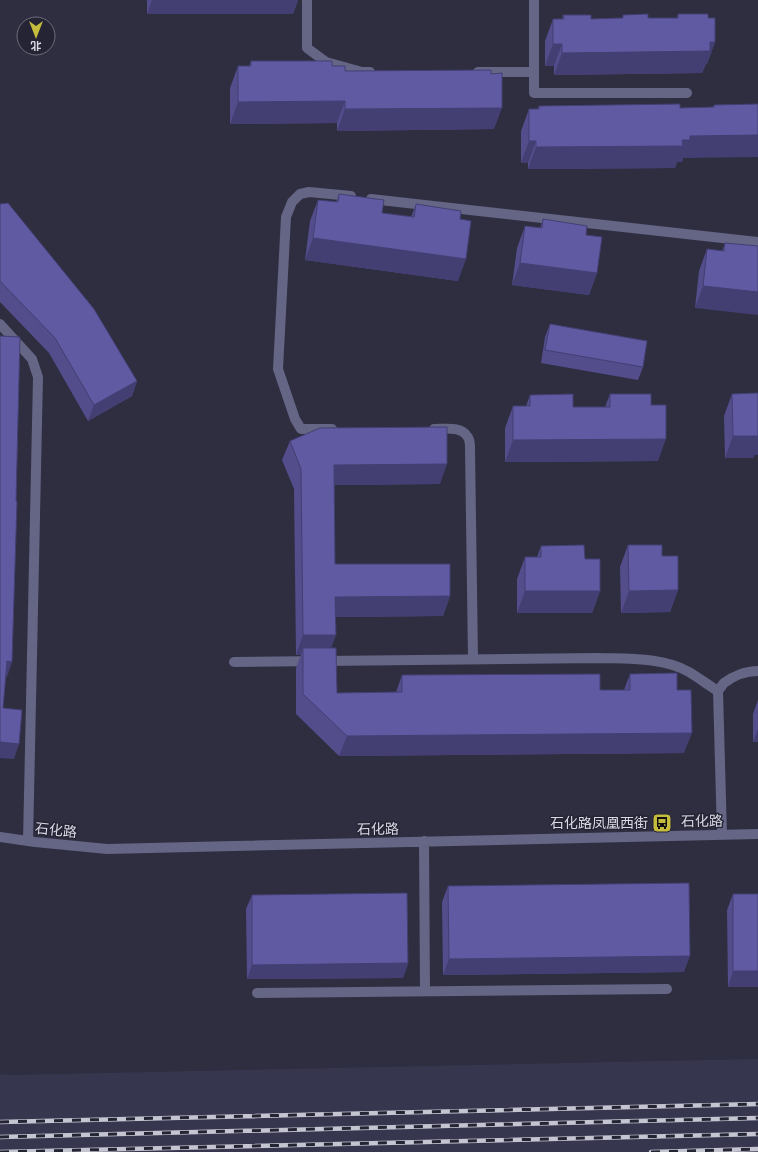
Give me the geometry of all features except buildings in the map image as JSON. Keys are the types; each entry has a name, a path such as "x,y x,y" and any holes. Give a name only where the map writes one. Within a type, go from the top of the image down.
{"street":[{"path":"307,0 308,48 326,62 362,72 378,72"},
{"path":"534,0 534,93 687,93"},
{"path":"471,72 534,72"},
{"path":"340,429 301,429 295,419 278,369 286,217 292,202 300,194 309,192 758,242"},
{"path":"0,324 32,359 38,377 28,841"},
{"path":"427,429 451,428 463,432 468,436 470,448 473,659"},
{"path":"234,662 598,658 649,660 667,664 688,672 718,691"},
{"path":"722,835 718,691 724,683 738,675 758,671"},
{"name":"石化路","path":"0,837 107,849 758,834"},
{"path":"424,842 425,991"},
{"path":"257,993 667,989"}],"shaded area":[{"path":"758,1059 758,1152 0,1152 0,1074 11,1075"}],"railway":[{"path":"0,1122 758,1104"},
{"path":"0,1137 758,1118"},
{"path":"0,1152 758,1134"},
{"path":"651,1152 758,1149"}],"place":[{"name":"石化路凤凰西街","path":"662,823"}]}
